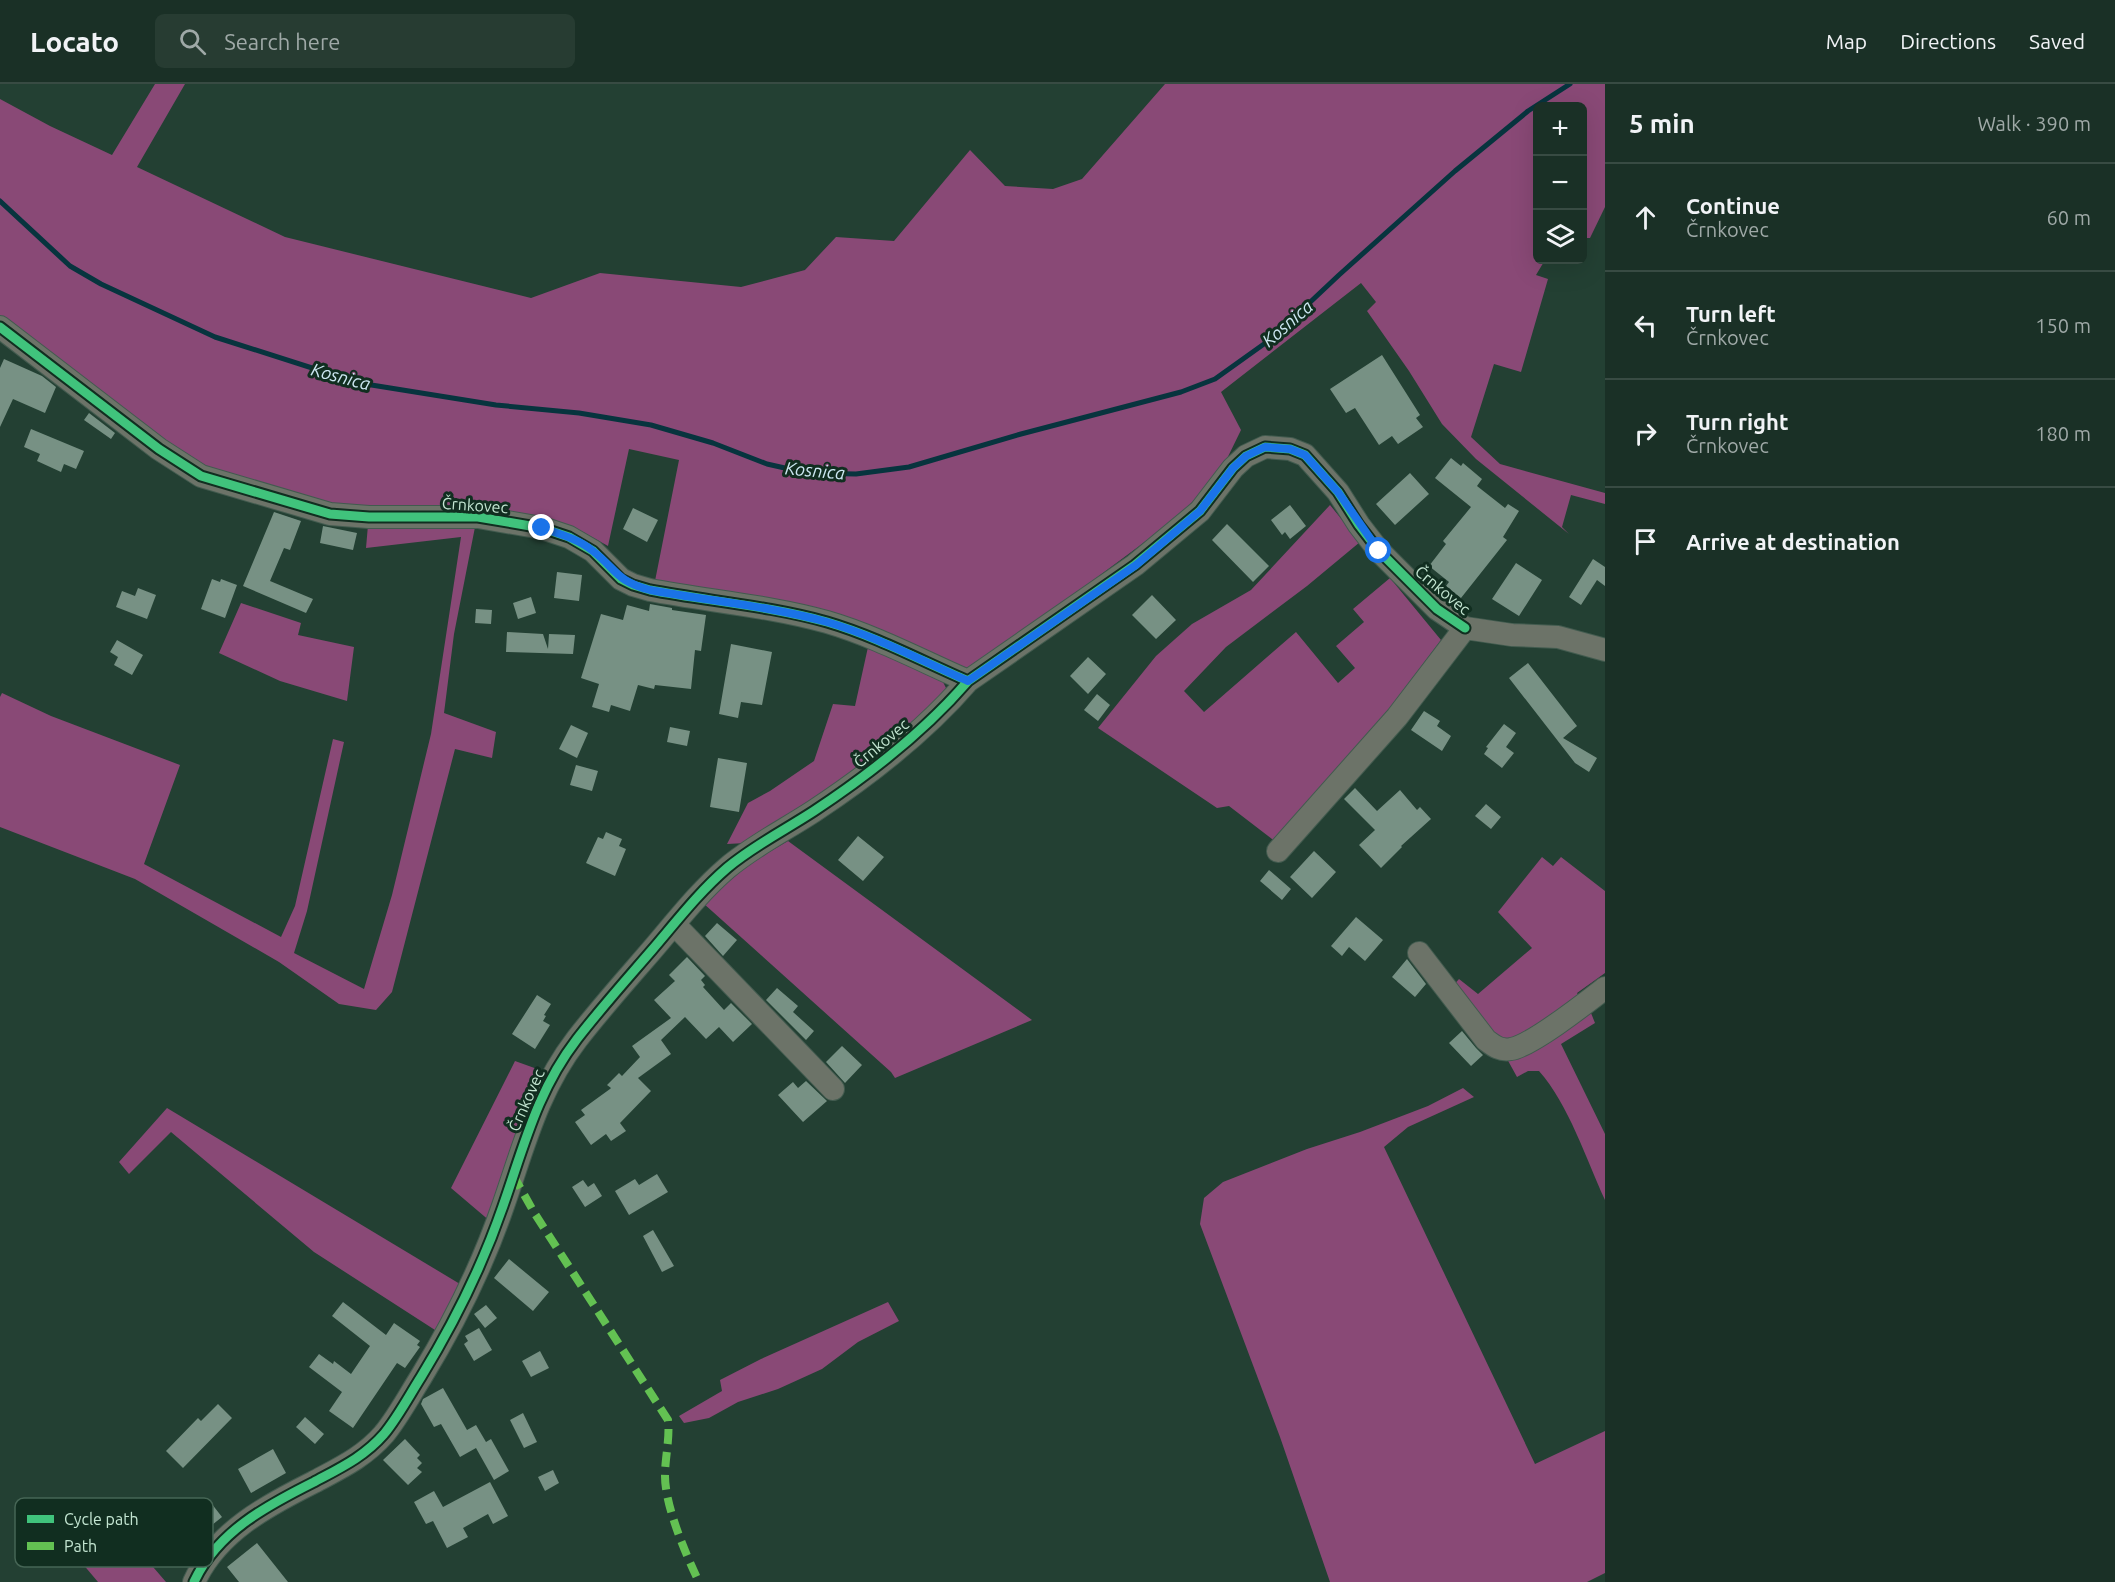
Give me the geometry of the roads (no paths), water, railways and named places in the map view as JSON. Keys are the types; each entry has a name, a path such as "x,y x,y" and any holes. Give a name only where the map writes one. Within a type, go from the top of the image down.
{"street":[{"name":"Črnkovec","path":"0,327 159,449 201,476 330,514 369,517 478,517 542,528 569,537 593,551 621,579 633,585 827,622 968,681"},
{"name":"Črnkovec","path":"213,1552 252,1515 343,1468 368,1450 384,1434 402,1408 460,1309 488,1249 543,1092 575,1041 694,900 727,868 836,797 887,759 949,702 968,681 1136,565 1200,511 1233,468 1246,456 1265,447 1290,449 1305,455 1338,492 1379,551 1437,609 1465,628 1512,635 1558,637 1605,650"},
{"name":"Črnkovec","path":"1278,851 1397,717 1465,628"},
{"path":"674,924 833,1089"},
{"path":"1419,953 1486,1040 1496,1048 1504,1050 1517,1048 1540,1034 1605,988"},
{"name":"Črnkovec","path":"194,1582 202,1567"}],"waterway":[{"name":"Kosnica","path":"0,201 70,266 101,284 215,337 359,383 496,405 579,413 651,425 713,443 767,464 807,473 856,474 909,467 1021,434 1181,392 1215,379 1271,339 1455,171 1528,111 1570,84"}]}
